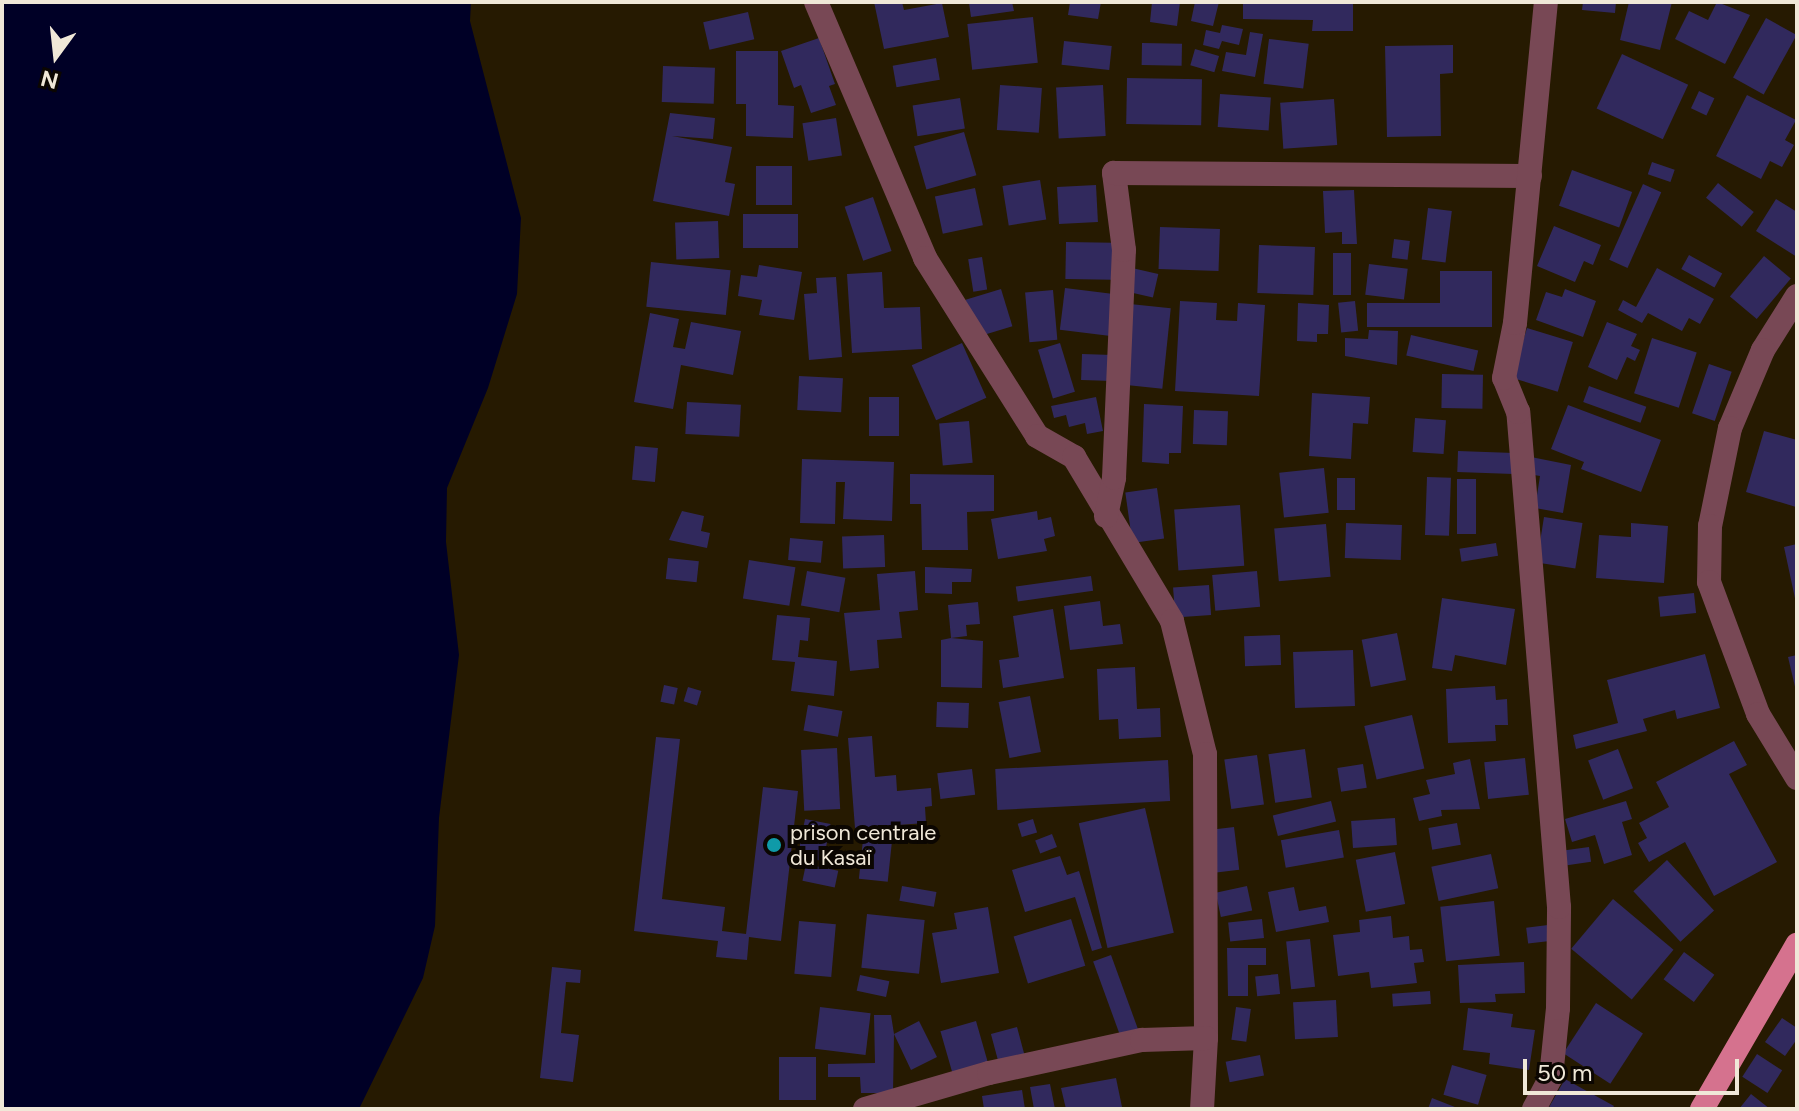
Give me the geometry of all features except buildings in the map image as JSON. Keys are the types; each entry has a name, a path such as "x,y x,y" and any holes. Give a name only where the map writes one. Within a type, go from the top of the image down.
{"main road":[{"path":"1702,1109 1797,945"}],"street":[{"path":"816,2 925,258 1037,436 1074,457 1106,516 1172,621 1205,754 1206,1038 1202,1109"},
{"path":"1534,1109 1551,1077 1558,1008 1559,907 1518,412 1504,378 1530,176 1546,2"},
{"path":"1106,516 1114,478 1124,250 1114,173 1530,176"},
{"path":"1797,296 1763,350 1730,428 1710,526 1709,582 1758,714 1797,778"},
{"path":"865,1109 989,1073 1142,1040 1206,1038"}],"water":[{"path":"2,2 471,2 470,21 521,218 517,294 488,388 447,488 446,542 459,655 439,818 435,926 423,978 359,1109 2,1109"}],"place":[{"name":"prison centrale du Kasaï","path":"774,845"}]}
